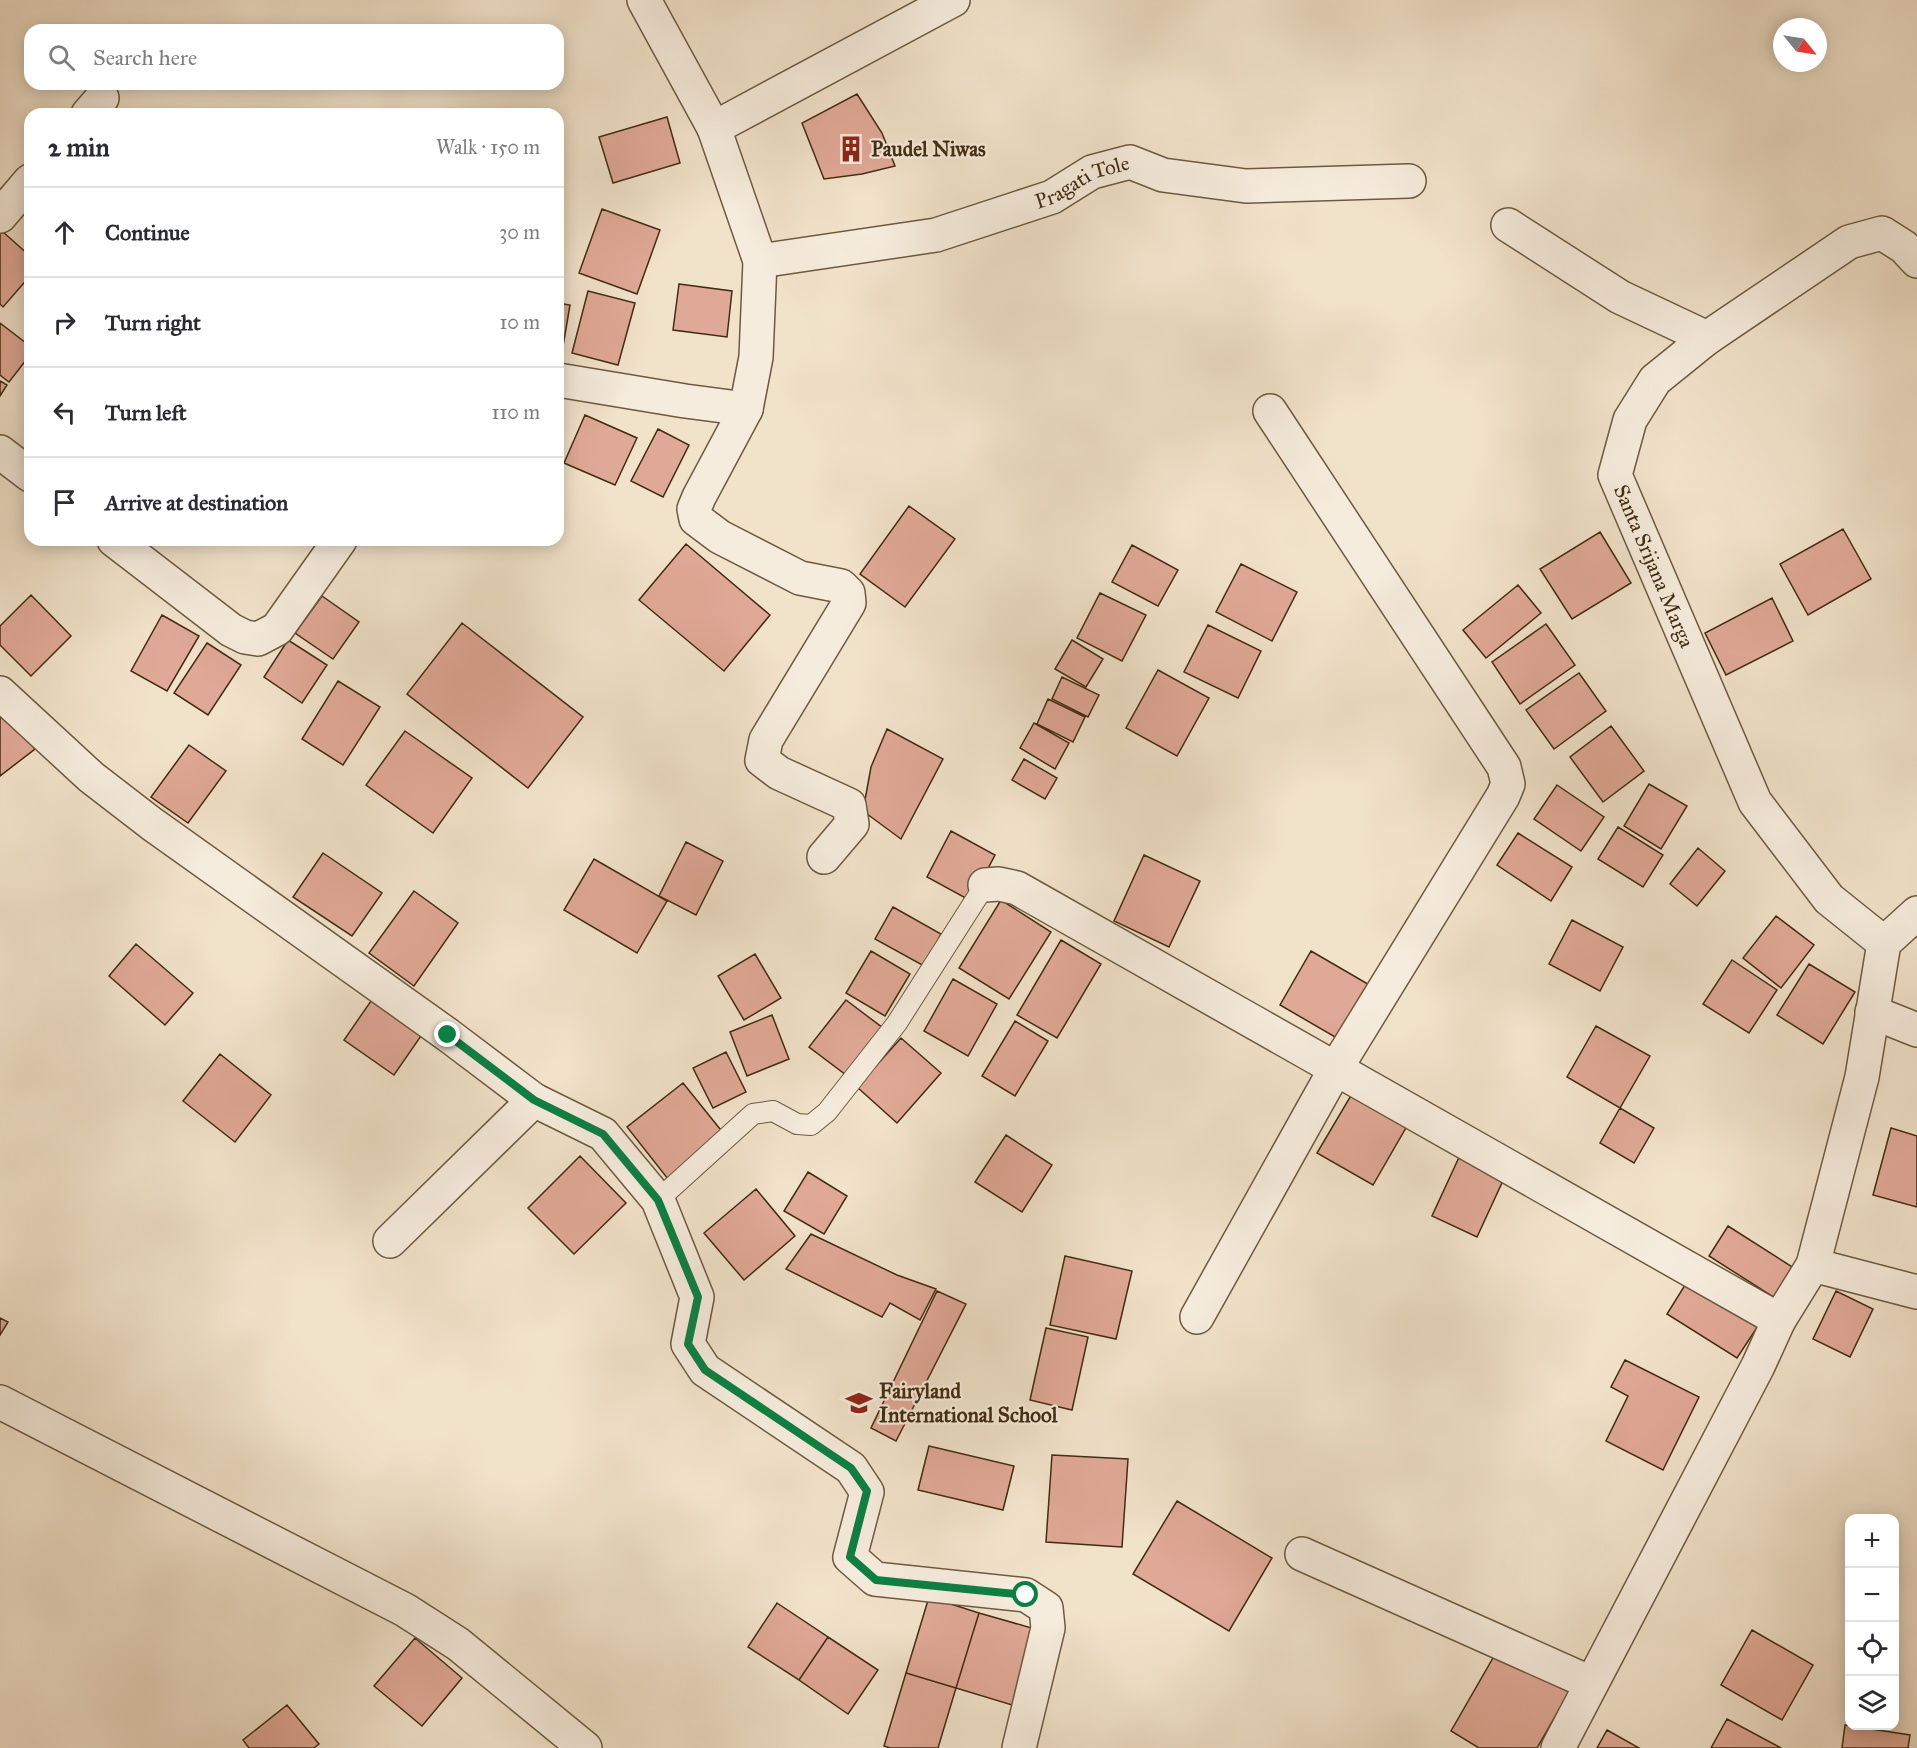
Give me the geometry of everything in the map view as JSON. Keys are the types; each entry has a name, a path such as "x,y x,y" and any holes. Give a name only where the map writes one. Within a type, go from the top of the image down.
{"street":[{"path":"644,0 714,128 760,261 756,357 746,409 699,497 694,509 696,519 720,537 800,578 841,586 848,593 849,603 766,740 762,760 779,772 849,805 852,824 824,857"},
{"path":"714,128 953,0"},
{"name":"Pragati Tole","path":"760,261 936,235 1052,197 1092,172 1130,162 1163,175 1246,186 1409,181"},
{"path":"0,216 24,188"},
{"path":"1508,225 1620,297 1707,338"},
{"name":"Santa Srijana Marga","path":"1884,943 1829,899 1755,802 1615,475 1630,420 1655,380 1707,338 1849,242 1882,233 1904,247 1917,261"},
{"path":"564,381 746,409"},
{"path":"1197,1317 1336,1068 1503,796 1508,784 1504,767 1270,411"},
{"path":"0,452 24,470"},
{"path":"122,546 231,630 245,637 258,639 277,629 336,546"},
{"path":"0,693 91,777 153,824 448,1035 534,1100 603,1134 658,1200 698,1297 688,1344 705,1370 851,1468 867,1491 850,1557 876,1580 1026,1595 1046,1608 1048,1628 1019,1748"},
{"path":"985,885 999,884 1017,888 1779,1320"},
{"path":"1558,1748 1758,1366 1779,1320 1813,1265 1862,1077 1884,943 1917,913"},
{"path":"1872,1012 1917,1030"},
{"path":"390,1241 534,1100"},
{"path":"1813,1265 1917,1292"},
{"path":"0,1402 405,1610 458,1644 585,1748"},
{"path":"1302,1554 1591,1683"}],"lane":[{"path":"658,1200 753,1114 772,1111 797,1124 811,1125 827,1112 897,1023 985,885"}],"building":[{"name":"Paudel Niwas","path":"857,94 882,133 895,166 862,174 824,179 802,123"},
{"path":"667,117 680,163 613,183 599,137"},
{"path":"602,209 660,230 637,294 579,273"},
{"path":"2,231 24,251 24,283 3,307 0,304 0,233"},
{"path":"679,284 732,291 727,337 673,330"},
{"path":"588,291 635,303 618,365 572,353"},
{"path":"564,304 570,305 564,340"},
{"path":"0,323 24,341 24,363 9,382 0,375"},
{"path":"0,381 7,385 0,396"},
{"path":"585,415 637,438 615,485 564,463"},
{"path":"658,429 689,445 663,497 631,481"},
{"path":"909,506 955,539 905,607 860,574"},
{"path":"1843,529 1871,579 1808,615 1780,564"},
{"path":"1600,532 1631,583 1572,619 1540,569"},
{"path":"686,544 770,615 724,671 639,600"},
{"path":"1132,545 1178,570 1158,606 1112,582"},
{"path":"1241,564 1297,592 1272,641 1216,612"},
{"path":"1518,585 1541,613 1486,658 1463,630"},
{"path":"1100,593 1146,615 1122,661 1077,638"},
{"path":"31,595 71,636 31,676 0,645 0,626"},
{"path":"322,596 359,622 333,659 295,633"},
{"path":"1772,598 1793,641 1726,675 1705,633"},
{"path":"162,615 199,636 167,691 131,671"},
{"path":"462,623 583,717 528,788 407,694"},
{"path":"1546,624 1575,665 1520,704 1492,662"},
{"path":"1208,625 1261,651 1238,698 1184,672"},
{"path":"288,640 327,665 302,703 264,677"},
{"path":"1072,640 1103,659 1086,687 1055,669"},
{"path":"207,643 241,665 208,715 174,693"},
{"path":"1158,670 1209,698 1177,756 1126,728"},
{"path":"1579,673 1606,711 1554,749 1526,710"},
{"path":"1062,677 1099,695 1088,717 1052,699"},
{"path":"338,681 380,707 343,765 302,739"},
{"path":"1048,699 1085,717 1073,742 1037,724"},
{"path":"0,704 35,749 0,776"},
{"path":"1034,723 1069,743 1055,769 1020,748"},
{"path":"1611,726 1644,771 1603,802 1570,757"},
{"path":"887,729 943,759 901,839 863,811 871,767"},
{"path":"405,731 472,778 433,833 366,785"},
{"path":"189,745 226,771 188,823 151,797"},
{"path":"1024,759 1057,778 1045,799 1012,780"},
{"path":"1649,784 1687,806 1661,849 1624,826"},
{"path":"1557,785 1604,817 1581,851 1534,819"},
{"path":"1618,827 1663,855 1643,887 1598,859"},
{"path":"951,831 995,855 971,901 927,877"},
{"path":"1518,833 1572,867 1551,901 1497,865"},
{"path":"686,842 723,861 696,915 659,896"},
{"path":"1698,848 1725,871 1697,906 1670,884"},
{"path":"323,853 382,893 352,936 293,897"},
{"path":"1144,855 1200,881 1169,947 1114,921"},
{"path":"594,859 667,901 637,953 564,910"},
{"path":"414,891 458,923 414,986 369,953"},
{"path":"1001,900 1051,932 1009,999 959,968"},
{"path":"893,907 941,934 924,966 875,939"},
{"path":"1776,916 1814,945 1781,988 1743,958"},
{"path":"1572,920 1623,947 1600,991 1549,964"},
{"path":"1061,940 1101,964 1057,1038 1017,1015"},
{"path":"136,944 193,993 165,1025 109,976"},
{"path":"871,951 910,974 885,1016 846,993"},
{"path":"1311,951 1373,987 1342,1041 1280,1005"},
{"path":"755,954 781,998 744,1020 718,976"},
{"path":"1732,960 1777,990 1749,1033 1703,1004"},
{"path":"1809,964 1855,992 1823,1044 1777,1015"},
{"path":"953,979 997,1004 968,1056 924,1031"},
{"path":"846,1000 887,1031 850,1078 809,1047"},
{"path":"371,1001 421,1036 394,1075 344,1040"},
{"path":"772,1015 789,1059 747,1076 730,1032"},
{"path":"1015,1021 1048,1041 1015,1096 982,1076"},
{"path":"1596,1026 1650,1056 1620,1108 1567,1077"},
{"path":"901,1038 941,1073 897,1123 857,1087"},
{"path":"726,1052 746,1092 713,1108 693,1068"},
{"path":"220,1054 271,1095 235,1142 183,1101"},
{"path":"683,1083 724,1134 668,1179 627,1127"},
{"path":"1356,1087 1411,1119 1373,1185 1317,1153"},
{"path":"1620,1108 1654,1128 1634,1163 1600,1143"},
{"path":"1891,1128 1917,1136 1917,1207 1873,1195"},
{"path":"1006,1135 1052,1165 1022,1212 975,1182"},
{"path":"1461,1153 1506,1174 1477,1237 1432,1216"},
{"path":"580,1156 626,1203 574,1254 528,1208"},
{"path":"808,1172 847,1196 824,1234 784,1211"},
{"path":"756,1189 795,1236 744,1280 704,1233"},
{"path":"1728,1226 1797,1270 1778,1300 1709,1256"},
{"path":"811,1234 897,1275 936,1289 920,1320 890,1303 882,1317 786,1269"},
{"path":"1065,1256 1132,1271 1116,1339 1050,1325"},
{"path":"1690,1277 1760,1323 1737,1358 1667,1314"},
{"path":"937,1291 966,1304 896,1441 871,1428"},
{"path":"1836,1291 1873,1309 1850,1357 1813,1339"},
{"path":"0,1318 8,1322 0,1335"},
{"path":"1046,1328 1088,1337 1072,1410 1030,1400"},
{"path":"1625,1360 1699,1397 1663,1470 1606,1441 1628,1396 1611,1387"},
{"path":"929,1446 1014,1466 1003,1510 918,1490"},
{"path":"1052,1455 1128,1459 1122,1547 1046,1542"},
{"path":"1177,1501 1272,1558 1229,1631 1133,1574"},
{"path":"929,1597 979,1613 956,1688 906,1673"},
{"path":"777,1603 828,1637 799,1680 748,1647"},
{"path":"979,1613 1042,1631 1019,1707 956,1688"},
{"path":"1752,1630 1813,1665 1782,1720 1721,1685"},
{"path":"828,1637 878,1670 848,1714 799,1680"},
{"path":"415,1638 462,1678 422,1726 374,1686"},
{"path":"1497,1651 1569,1692 1537,1748 1479,1748 1451,1731"},
{"path":"906,1673 956,1688 938,1748 884,1746"},
{"path":"287,1705 319,1744 314,1748 249,1748 243,1740"},
{"path":"1727,1719 1781,1748 1711,1748"},
{"path":"1845,1725 1845,1730 1878,1730 1910,1735 1908,1748 1842,1748"},
{"path":"1607,1730 1639,1748 1597,1748"}],"place":[{"name":"Paudel Niwas","path":"851,149"},
{"name":"Fairyland International School","path":"859,1403"}],"route":[{"path":"448,1035 534,1100 603,1134 658,1200 698,1297 688,1344 705,1370 851,1468 867,1491 850,1557 876,1580 1026,1595"}]}
